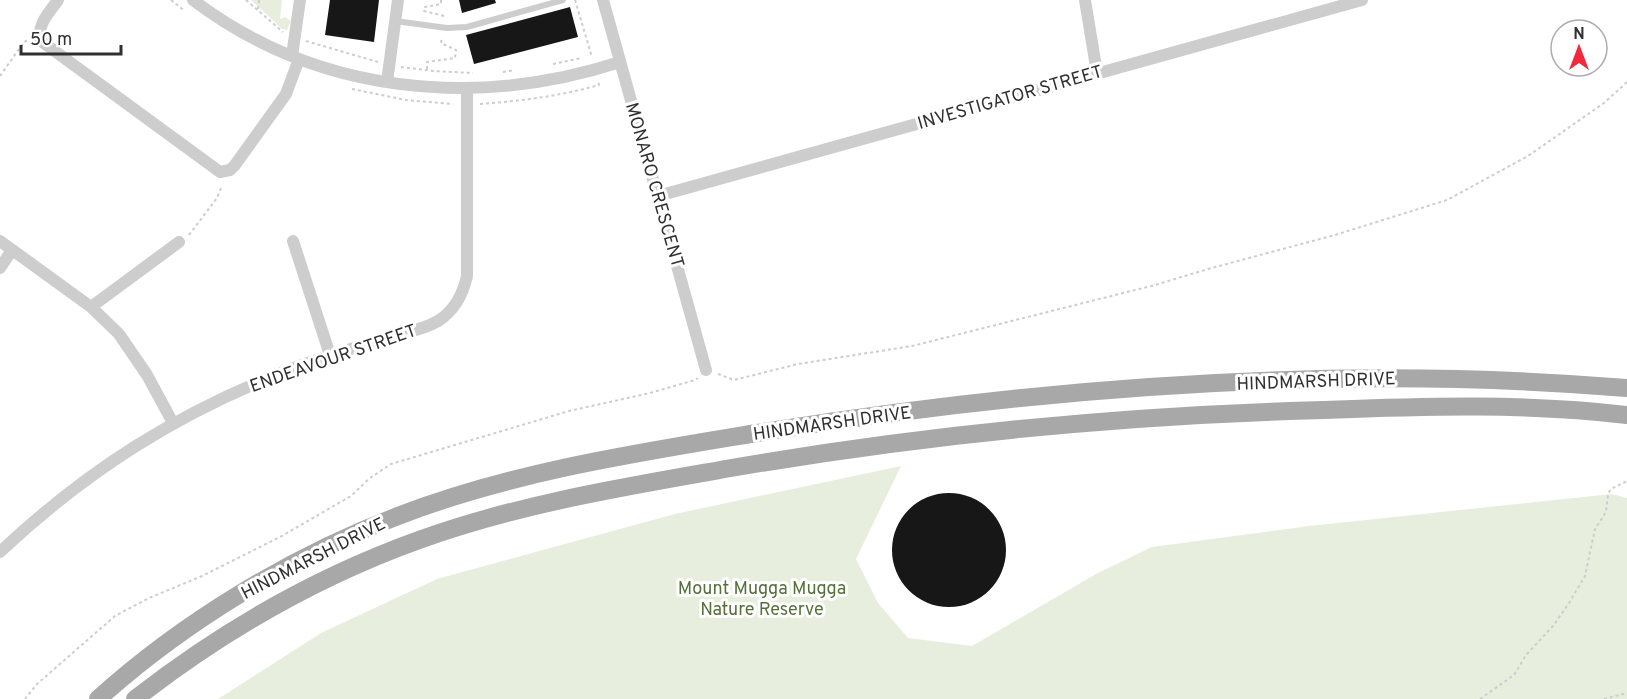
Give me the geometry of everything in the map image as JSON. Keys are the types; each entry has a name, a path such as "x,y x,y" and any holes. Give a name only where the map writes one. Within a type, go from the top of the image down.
{"main road":[{"name":"HINDMARSH DRIVE","path":"98,699 141,662 207,616 255,586 341,540 452,497 505,482 574,467 712,441 858,418 1006,400 1110,391 1279,381 1397,378 1526,381 1627,388"},
{"name":"HINDMARSH DRIVE","path":"135,699 194,655 259,614 376,557 490,517 654,482 878,446 1025,428 1163,417 1264,411 1449,407 1556,409 1627,415"}],"street":[{"path":"58,0 40,26 41,41 220,172 230,170 235,165 286,94 296,57 295,37 300,0"},
{"path":"193,0 245,33 296,57 342,73 387,82 467,89 529,84 595,70 620,62"},
{"path":"387,82 398,0"},
{"name":"MONARO CRESCENT","path":"603,0 706,370"},
{"path":"1086,0 1097,73"},
{"name":"INVESTIGATOR STREET","path":"658,196 1362,0"},
{"name":"ENDEAVOUR STREET","path":"0,552 107,463 173,423 232,393 330,355 436,322 450,311 460,298 466,282 467,270 467,89"},
{"path":"0,241 91,307 119,334 147,375 173,423"},
{"path":"293,241 330,355"},
{"path":"91,307 179,242"},
{"path":"0,268 12,250"}],"lane":[{"path":"395,21 453,28 467,27 563,0"}],"path":[{"path":"246,0 281,31 357,57 433,71 475,73"},
{"path":"258,10 259,0"},
{"path":"575,0 599,85"},
{"path":"548,66 591,56"},
{"path":"496,72 517,70"},
{"path":"25,699 37,684 115,616 292,531 351,496 370,478 391,464 569,411 650,393 695,380 706,370 734,380 798,364 912,346 1144,288 1335,235 1447,200 1528,156 1604,103 1627,82"},
{"path":"1480,699 1514,675 1526,654 1553,626 1569,603 1585,576 1595,529 1606,512 1608,494 1611,489 1627,481"},
{"path":"1604,699 1627,693"}],"green space":[{"path":"251,0 282,0 280,19 285,17 291,21 287,30 282,29"},
{"name":"Mount Mugga Mugga Nature Reserve","path":"901,466 856,559 878,603 908,638 972,646 1096,574 1152,547 1309,526 1612,494 1627,498 1627,699 218,699 321,633 437,579 675,514"}],"building":[{"path":"330,0 379,0 374,42 325,35"},
{"path":"459,0 495,0 496,3 462,13"},
{"path":"570,7 578,37 474,64 466,35"},
{"path":"949,493 971,497 990,509 1002,528 1006,550 1002,572 990,591 971,603 949,607 927,603 908,591 896,572 892,550 896,528 908,509 927,497"}]}
